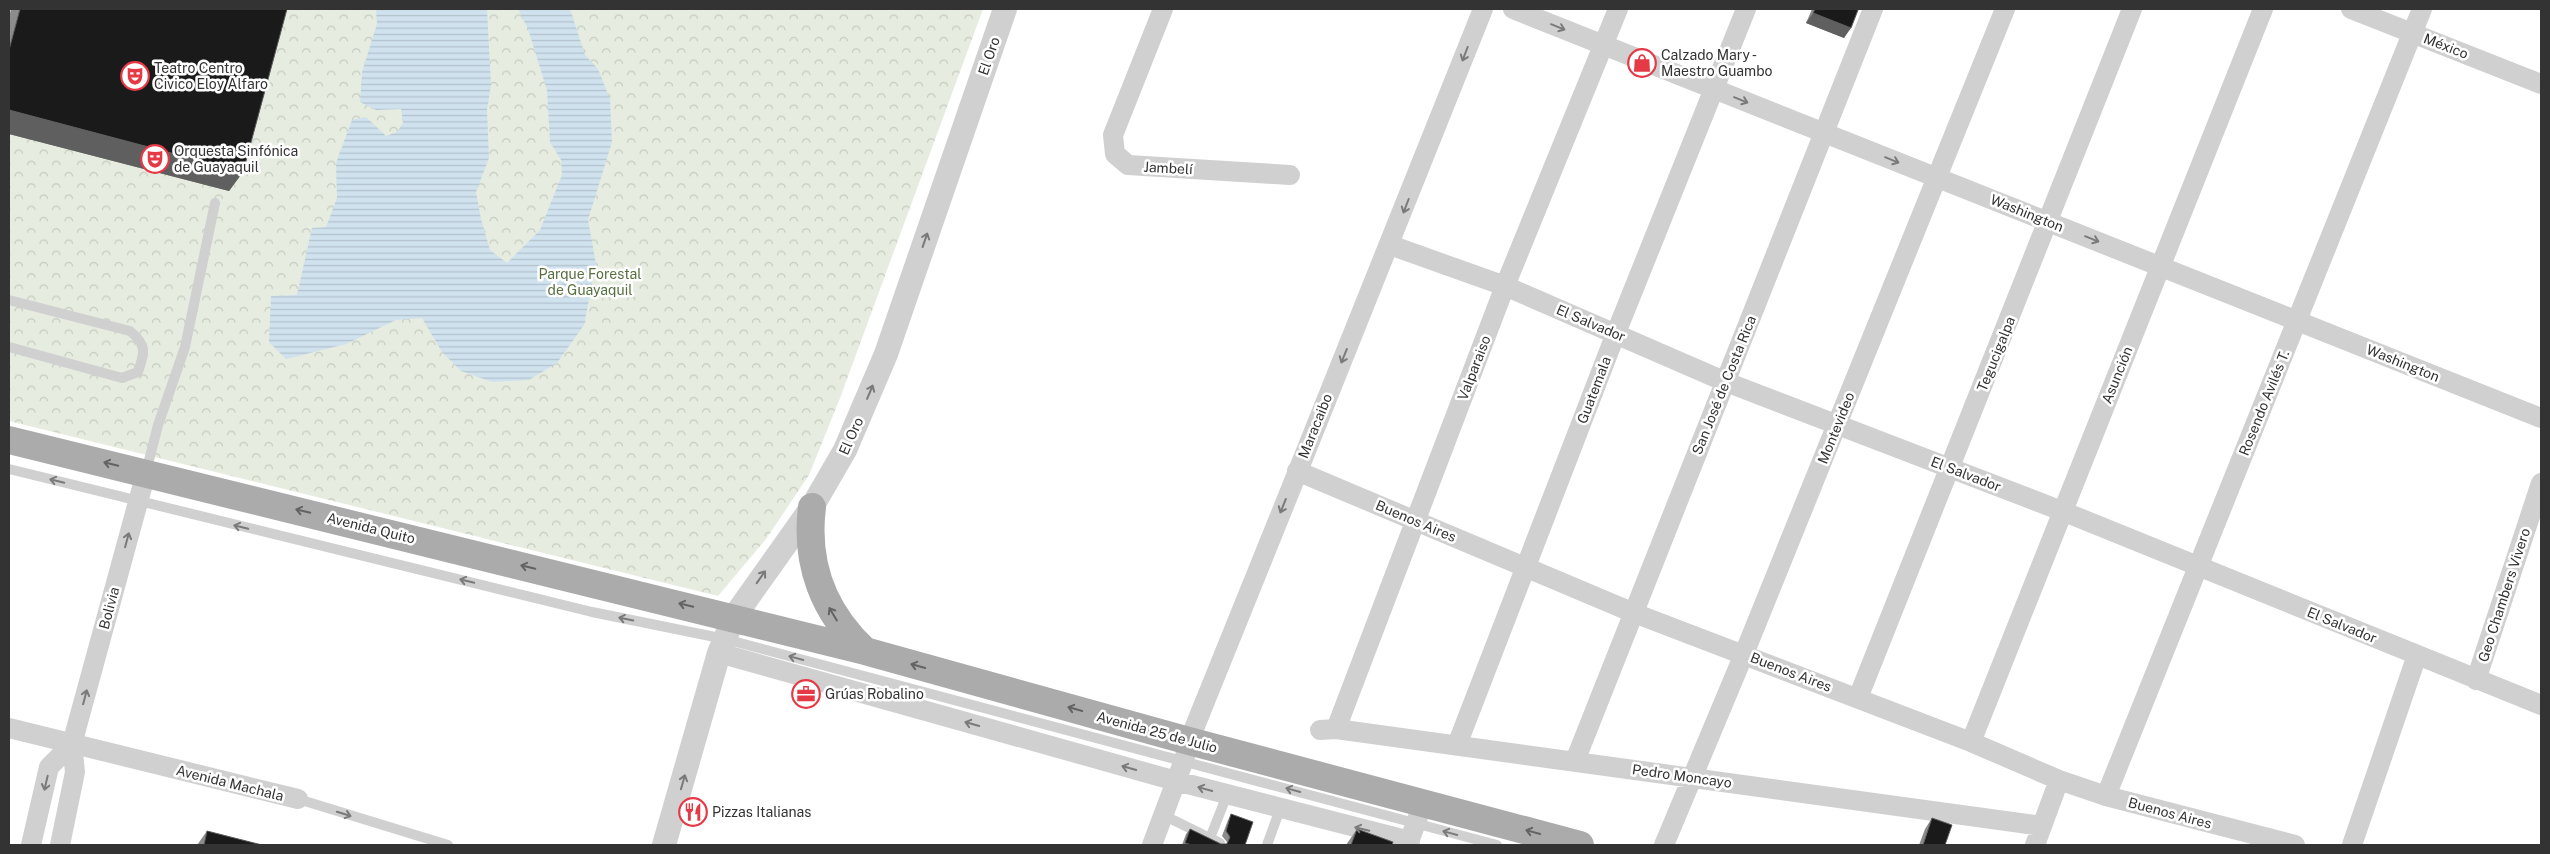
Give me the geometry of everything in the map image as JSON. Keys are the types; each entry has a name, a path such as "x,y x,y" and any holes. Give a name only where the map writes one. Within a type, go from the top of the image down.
{"main road":[{"name":"Avenida Quito","path":"9,440 146,472 726,637"},
{"path":"812,507 811,546 819,586 838,621 865,651"},
{"name":"Avenida 25 de Julio","path":"726,637 865,651 1187,751 1414,828 1580,845"}],"street":[{"name":"El Oro","path":"664,845 726,637 812,507 845,450 886,354 1005,9"},
{"name":"Jambelí","path":"1163,9 1113,135 1115,154 1128,165 1290,175"},
{"name":"Maracaibo","path":"1152,845 1297,471 1390,245 1482,9"},
{"name":"Washington","path":"1513,9 2541,418"},
{"name":"Valparaiso","path":"1328,729 1414,520 1505,286 1618,9"},
{"name":"Guatemala","path":"1457,746 1616,333 1746,9"},
{"name":"San José de Costa Rica","path":"1575,761 1873,9"},
{"name":"Montevideo","path":"1664,845 1838,424 2005,9"},
{"name":"Tegucigalpa","path":"1858,698 2132,9"},
{"name":"Asunción","path":"1971,742 2263,9"},
{"name":"México","path":"2350,9 2541,84"},
{"name":"Rosendo Avilés T.","path":"2106,796 2422,9"},
{"name":"El Salvador","path":"1390,245 1505,286 1726,382 2062,511 2198,568 2541,706"},
{"name":"Buenos Aires","path":"1297,471 1634,613 1971,742 2059,780 2106,796 2295,845"},
{"name":"Bolivia","path":"60,845 75,772 72,744 146,472"},
{"name":"Geo Chambers Vivero","path":"2476,680 2541,482"},
{"name":"Avenida 25 de Julio","path":"726,637 1176,781 1280,809 1414,828"},
{"path":"2352,845 2417,655"},
{"name":"Avenida Machala","path":"9,728 298,799"},
{"name":"Pedro Moncayo","path":"1328,729 1575,761 2042,826"},
{"name":"Bolivia","path":"31,845 50,767 72,744"},
{"path":"2035,845 2059,780"}],"lane":[{"path":"146,472 158,425 185,347 215,203"},
{"path":"9,300 130,331 141,340 144,355 138,372 122,378 9,348"},
{"name":"Avenida Quito","path":"9,469 583,609 726,637"},
{"name":"Avenida 25 de Julio","path":"726,637 1187,751"},
{"path":"1210,838 1227,795"},
{"name":"Avenida Machala","path":"298,799 448,845"},
{"path":"1267,845 1280,809"},
{"path":"1163,815 1220,843"},
{"name":"Avenida 25 de Julio","path":"1414,828 1497,845"}],"green space":[{"name":"Parque Forestal de Guayaquil","path":"9,9 983,9 840,398 809,475 766,539 718,596 9,421"}],"water":[{"path":"376,9 487,9 491,85 487,110 489,158 476,192 490,250 507,263 540,230 562,175 561,160 550,142 547,90 528,29 518,9 570,9 585,55 598,69 610,99 612,142 588,220 596,264 584,325 557,363 529,380 492,382 461,371 442,352 422,318 396,320 346,344 286,359 269,342 271,296 297,295 312,228 326,227 337,198 336,163 352,120 366,117 386,136 397,132 403,123 401,109 376,110 360,102 362,72 377,24"}],"building":[{"name":"Teatro Centro Civico Eloy Alfaro","path":"20,9 287,9 243,172 9,110 9,50"},
{"path":"1815,9 1858,10 1851,28 1813,13"},
{"path":"1231,814 1253,822 1245,845 1192,845 1185,843 1190,829 1221,844 1227,844 1230,837 1226,831"},
{"path":"1932,818 1952,825 1945,845 1923,845"},
{"path":"1357,829 1393,842 1392,845 1351,845"},
{"path":"207,831 262,845 204,845"}],"place":[{"name":"Calzado Mary - Maestro Guambo","path":"1642,63"},
{"name":"Teatro Centro Civico Eloy Alfaro","path":"135,76"},
{"name":"Orquesta Sinfónica de Guayaquil","path":"155,159"},
{"name":"Grúas Robalino","path":"806,694"},
{"name":"Pizzas Italianas","path":"693,812"}]}
